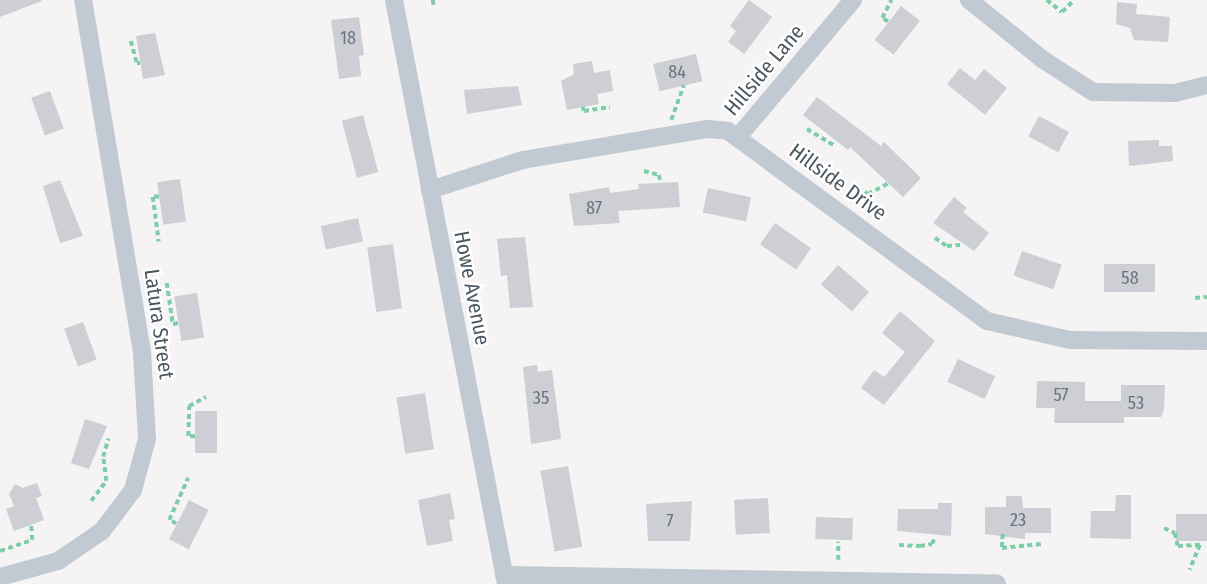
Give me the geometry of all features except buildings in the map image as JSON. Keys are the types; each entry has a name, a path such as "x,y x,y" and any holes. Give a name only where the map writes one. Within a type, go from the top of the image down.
{"street":[{"name":"Latura Street","path":"0,577 58,561 102,531 133,490 147,439 142,352 83,0"},
{"name":"Howe Avenue","path":"394,0 505,580"},
{"name":"Hillside Lane","path":"738,137 853,0"},
{"path":"969,0 1042,60 1093,92 1175,93 1207,85"},
{"name":"Hillside Drive","path":"430,190 523,160 707,129 738,137 987,321 1070,340 1207,341"},
{"path":"505,580 997,584"}],"path":[{"path":"433,0 434,6"},
{"path":"888,22 882,18 891,0"},
{"path":"1047,0 1062,12 1072,2"},
{"path":"131,41 136,64 140,63"},
{"path":"671,120 684,85"},
{"path":"583,107 584,111 610,107"},
{"path":"807,128 834,145"},
{"path":"644,171 659,175 661,183"},
{"path":"857,188 868,194 889,183"},
{"path":"159,197 153,198 159,242"},
{"path":"935,238 947,246 960,245"},
{"path":"167,283 173,324 179,323"},
{"path":"1195,298 1207,297"},
{"path":"195,437 188,436 189,406 206,397"},
{"path":"91,501 106,481 103,457 108,439"},
{"path":"176,524 169,520 188,478"},
{"path":"0,551 32,540 32,524"},
{"path":"1164,528 1175,533 1178,546 1200,545 1190,570"},
{"path":"1003,534 1002,548 1041,544"},
{"path":"899,545 919,547 932,544 934,539"},
{"path":"838,542 838,561"}]}
